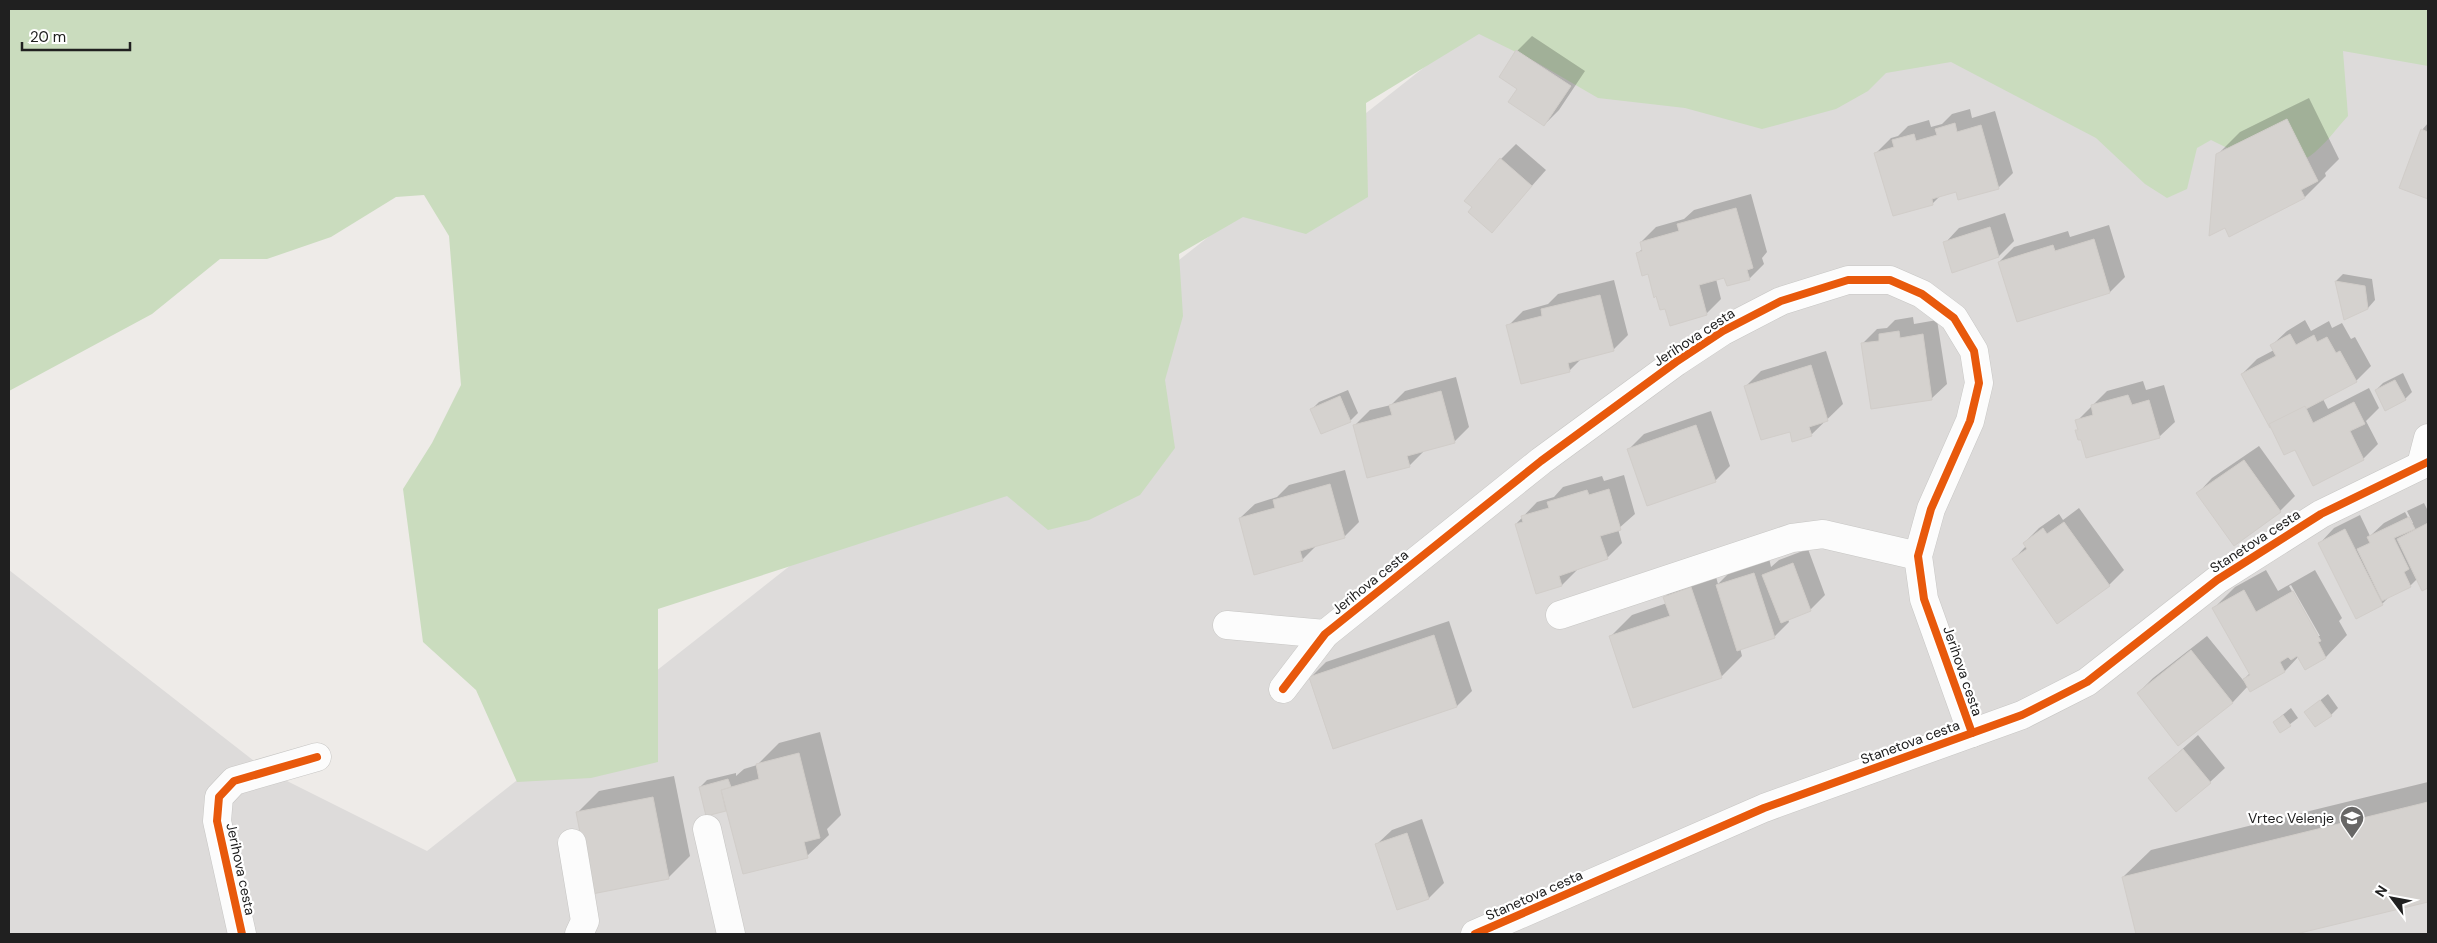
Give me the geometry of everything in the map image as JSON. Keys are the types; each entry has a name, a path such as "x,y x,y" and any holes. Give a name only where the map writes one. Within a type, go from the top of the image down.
{"street":[{"name":"Jerihova cesta","path":"1283,689 1325,634 1541,461 1684,356 1723,331 1781,301 1848,280 1890,280 1922,294 1954,318 1974,351 1979,383 1970,421 1931,509 1918,556 1924,599 1972,733"},
{"name":"Stanetova cesta","path":"1475,934 1764,808 2022,715 2088,682 2217,580 2313,519 2425,463 2428,438"},
{"path":"1560,615 1792,538 1822,534 1918,556"},
{"path":"1227,625 1325,634"},
{"name":"Jerihova cesta","path":"242,934 217,821 219,797 234,781 317,757"},
{"path":"707,829 731,934"},
{"path":"572,843 585,921 579,934"}],"shaded area":[{"path":"2333,9 2428,9 2428,934 9,934 9,570 267,771 427,851 1478,25"}],"green space":[{"path":"9,9 2428,9 2428,66 2343,51 2348,116 2315,152 2298,162 2285,165 2272,164 2259,162 2211,140 2197,148 2187,189 2167,198 2145,184 2096,138 1951,62 1886,73 1868,91 1836,109 1762,129 1685,108 1598,98 1536,62 1479,34 1366,103 1368,197 1306,234 1243,217 1179,254 1183,316 1165,380 1175,448 1140,495 1089,520 1048,530 1007,496 658,609 658,762 591,778 517,782 476,690 423,642 403,489 432,443 461,385 449,236 424,195 396,197 331,237 267,259 220,259 152,314 9,391"}],"building":[{"path":"1516,50 1571,86 1544,126 1508,102 1517,89 1499,77"},
{"path":"2287,119 2318,181 2301,190 2305,198 2229,237 2225,228 2209,236 2216,154"},
{"path":"1955,123 1957,132 1981,125 1999,189 1958,200 1956,192 1932,199 1933,205 1893,216 1874,153 1894,147 1892,140 1914,134 1916,141 1937,135 1935,129"},
{"path":"2421,129 2428,132 2428,199 2399,188"},
{"path":"1500,158 1532,186 1492,233 1468,212 1472,207 1464,201"},
{"path":"1736,208 1753,268 1747,270 1750,280 1727,286 1724,278 1699,285 1707,315 1670,326 1665,309 1660,310 1656,296 1654,298 1648,274 1642,276 1636,253 1642,251 1640,242 1679,231 1677,224"},
{"path":"1990,227 1999,257 1952,273 1943,242"},
{"path":"2094,239 2110,293 2017,322 1998,262 2053,245 2055,251"},
{"path":"2335,281 2365,286 2368,309 2344,320"},
{"path":"1600,295 1614,351 1568,363 1570,372 1521,384 1506,325 1542,316 1541,309"},
{"path":"1899,331 1900,338 1923,334 1932,400 1871,409 1861,343 1879,341 1879,334"},
{"path":"2290,334 2296,345 2314,335 2317,342 2327,337 2336,353 2340,351 2357,382 2270,428 2241,374 2276,356 2270,345"},
{"path":"1811,365 1828,421 1809,427 1812,436 1792,442 1790,432 1761,440 1744,386"},
{"path":"2395,380 2406,400 2385,411 2375,390"},
{"path":"1441,391 1455,443 1407,456 1410,467 1367,478 1353,425 1392,415 1389,405"},
{"path":"2128,395 2132,405 2149,400 2160,438 2086,458 2081,440 2078,440 2075,430 2078,430 2075,420 2093,415 2091,405"},
{"path":"1340,396 1351,422 1321,434 1310,409"},
{"path":"2354,402 2365,424 2350,431 2364,460 2313,486 2295,450 2284,455 2269,424 2305,406 2313,423"},
{"path":"1696,425 1716,482 1647,506 1627,449"},
{"path":"2244,460 2281,512 2234,546 2196,493"},
{"path":"1330,484 1345,538 1300,551 1303,561 1254,575 1239,518 1275,508 1273,500"},
{"path":"1609,489 1621,530 1600,536 1608,559 1559,576 1562,586 1536,594 1515,524 1523,522 1521,516 1549,508 1547,502 1587,490 1589,495"},
{"path":"2409,517 2415,529 2394,538 2409,569 2404,572 2411,587 2382,601 2357,549 2370,543 2367,537"},
{"path":"2064,522 2110,586 2057,624 2012,559 2027,549 2023,543 2043,528 2047,534"},
{"path":"2428,523 2428,588 2422,591 2397,539"},
{"path":"2345,529 2383,605 2356,619 2318,543"},
{"path":"1793,563 1811,611 1781,623 1762,575"},
{"path":"1754,573 1775,638 1737,651 1716,585"},
{"path":"1691,587 1722,678 1633,708 1609,636 1670,616 1663,597"},
{"path":"2244,590 2256,612 2293,591 2321,641 2318,642 2326,658 2305,670 2297,656 2291,660 2288,657 2280,662 2285,672 2250,692 2243,679 2250,675 2212,608"},
{"path":"1434,635 1457,707 1333,749 1309,677"},
{"path":"2191,650 2233,703 2178,746 2137,693"},
{"path":"2320,700 2332,716 2315,727 2304,712"},
{"path":"2283,715 2291,726 2280,733 2273,722"},
{"path":"2183,749 2211,783 2176,812 2148,778"},
{"path":"799,753 820,838 804,842 808,858 743,874 721,790 759,779 756,764"},
{"path":"728,779 731,787 721,790 726,811 706,816 699,787"},
{"path":"653,797 669,879 592,894 576,812"},
{"name":"Vrtec Velenje","path":"2428,802 2428,902 2296,934 2136,934 2122,877"},
{"path":"1407,833 1429,899 1397,910 1375,844"}],"cycle path":[{"path":"1283,689 1325,634 1541,461 1676,362 1723,331 1781,301 1848,280 1890,280 1922,294 1954,318 1974,351 1979,383 1970,421 1931,509 1918,556 1924,599 1972,733"},
{"path":"1475,934 1764,808 2022,715 2087,682 2217,580 2321,514 2428,462"},
{"path":"242,934 217,821 219,797 234,781 317,757"}],"place":[{"name":"Vrtec Velenje","path":"2352,839"}]}
